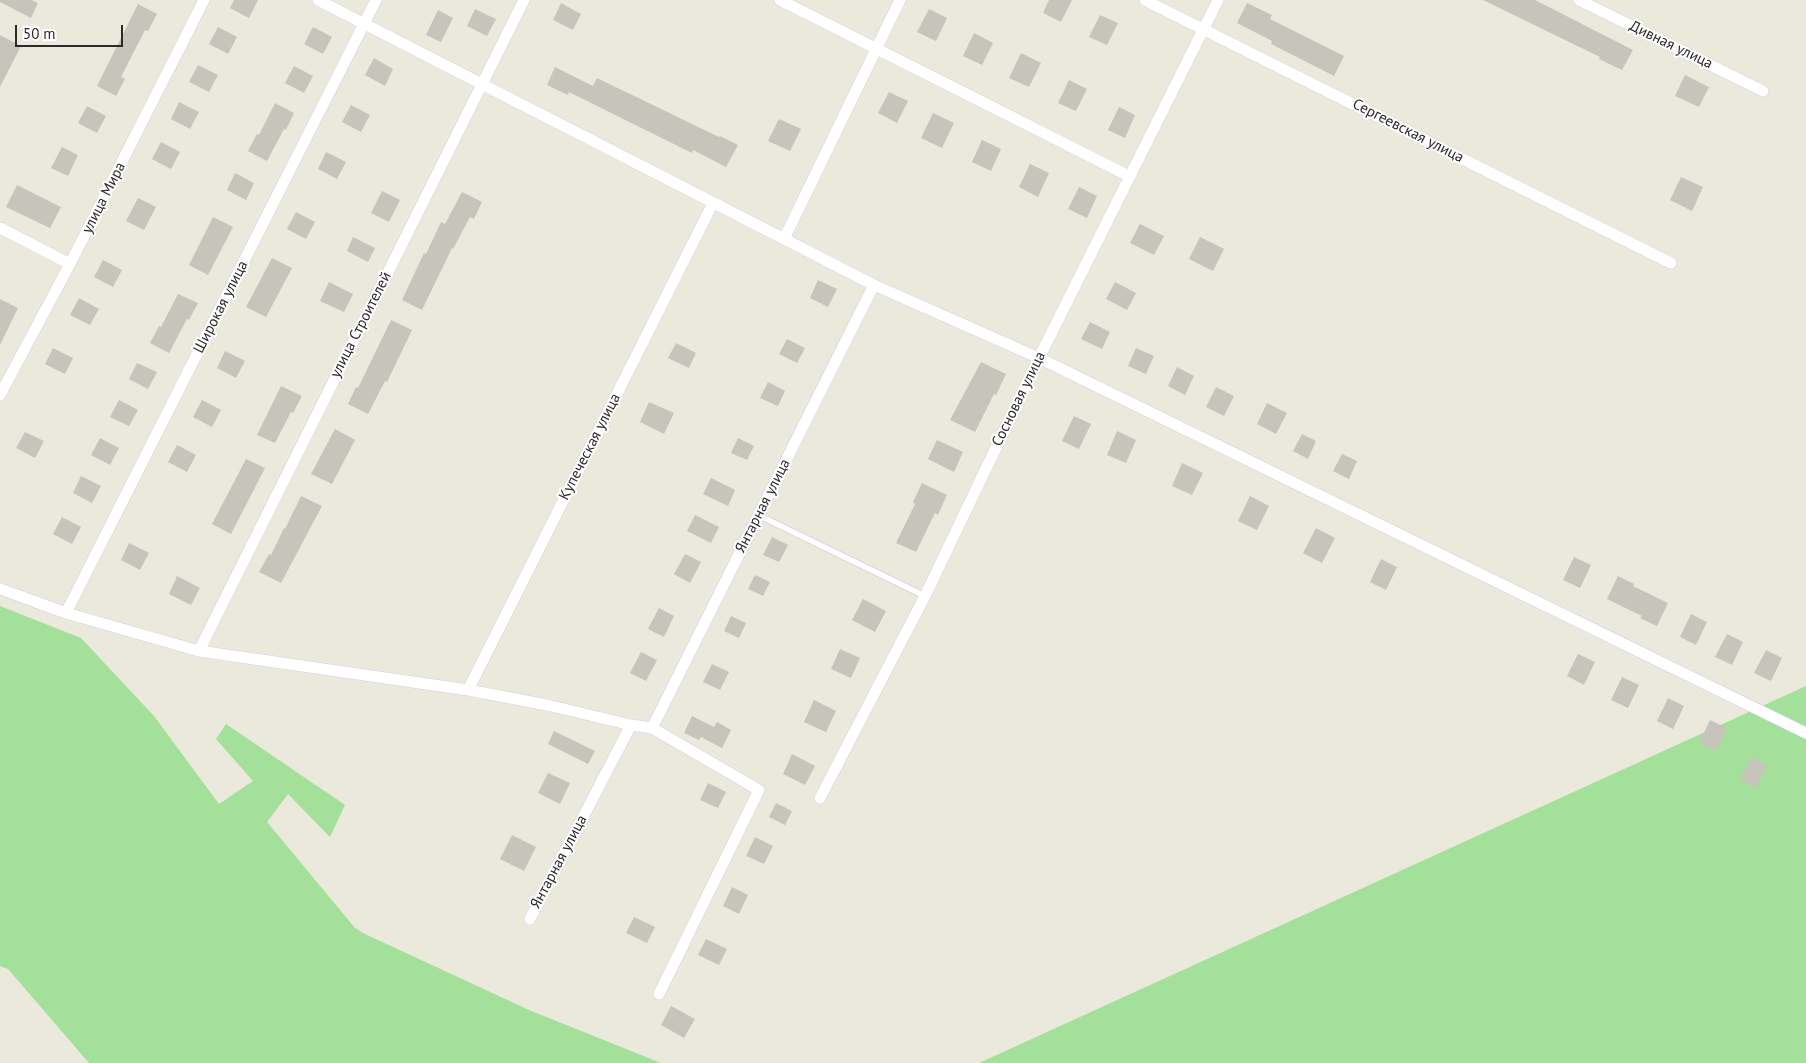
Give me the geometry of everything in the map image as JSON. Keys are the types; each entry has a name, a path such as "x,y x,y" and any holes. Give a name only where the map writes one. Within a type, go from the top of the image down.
{"street":[{"name":"улица Мира","path":"0,395 70,264 204,0"},
{"path":"318,0 874,285 1039,358 1806,733"},
{"name":"Широкая улица","path":"66,613 376,0"},
{"name":"улица Строителей","path":"199,651 524,0"},
{"path":"780,0 1129,176"},
{"path":"784,239 900,0"},
{"name":"Сергеевская улица","path":"1145,0 1671,263"},
{"name":"Сосновая улица","path":"820,798 925,596 1039,358 1218,0"},
{"name":"Дивная улица","path":"1579,0 1763,91"},
{"name":"Купеческая улица","path":"468,690 713,203"},
{"path":"0,228 70,264"},
{"name":"Янтарная улица","path":"652,728 874,285"},
{"path":"0,589 66,613 199,651 468,690 547,705 631,726 652,728 759,790 659,994"},
{"name":"Янтарная улица","path":"530,919 631,726"}],"lane":[{"path":"758,515 925,596"}],"green space":[{"path":"0,606 81,638 154,716 219,804 253,781 216,739 226,724 345,805 330,837 288,794 267,822 355,928 529,1010 661,1063 89,1063 8,969 0,966"},
{"path":"1806,686 1806,1063 979,1063"}],"building":[{"path":"0,0 32,0 38,3 31,18 0,2"},
{"path":"234,0 258,0 249,18 230,8"},
{"path":"1049,0 1072,0 1061,22 1043,13"},
{"path":"1483,0 1535,0 1633,50 1622,70 1599,59 1600,57"},
{"path":"561,3 581,14 573,30 553,20"},
{"path":"1247,3 1272,15 1270,19 1344,56 1334,76 1271,44 1272,41 1237,23"},
{"path":"138,4 157,14 148,31 145,30 121,77 125,79 116,96 97,86"},
{"path":"475,9 496,19 487,36 467,26"},
{"path":"929,9 947,18 936,41 917,32"},
{"path":"438,10 453,18 441,42 426,35"},
{"path":"1100,15 1118,23 1107,45 1089,37"},
{"path":"218,27 237,37 228,54 209,44"},
{"path":"313,27 332,37 323,54 304,44"},
{"path":"974,33 993,43 982,65 963,56"},
{"path":"0,35 21,46 0,87"},
{"path":"1021,53 1041,63 1029,87 1009,78"},
{"path":"374,58 393,69 385,86 365,75"},
{"path":"198,65 218,75 209,92 189,82"},
{"path":"294,66 313,76 304,93 285,83"},
{"path":"555,67 593,86 597,78 738,145 726,167 693,150 692,153 569,92 568,95 547,85"},
{"path":"1685,75 1709,87 1699,107 1675,96"},
{"path":"1069,80 1087,89 1076,111 1058,103"},
{"path":"889,92 908,101 897,123 878,113"},
{"path":"179,102 199,112 190,129 171,119"},
{"path":"275,103 294,113 267,161 248,151 257,134 259,135"},
{"path":"351,105 370,115 361,132 342,122"},
{"path":"87,106 106,116 97,133 78,123"},
{"path":"1119,107 1135,115 1125,138 1108,130"},
{"path":"933,113 954,123 942,148 921,138"},
{"path":"779,119 801,129 790,151 768,141"},
{"path":"982,140 1001,149 991,171 972,162"},
{"path":"161,142 180,152 171,169 152,159"},
{"path":"62,147 78,155 68,176 51,168"},
{"path":"326,152 346,162 337,179 318,169"},
{"path":"1030,164 1049,173 1038,197 1019,187"},
{"path":"235,173 254,183 246,200 227,190"},
{"path":"1681,177 1703,187 1692,211 1670,200"},
{"path":"17,185 61,207 50,228 6,207"},
{"path":"1079,187 1097,196 1087,218 1068,209"},
{"path":"382,191 400,200 389,222 371,213"},
{"path":"462,192 482,202 474,219 470,217 452,248 422,310 402,300 441,222 445,224"},
{"path":"138,198 156,207 144,230 126,221"},
{"path":"296,212 315,222 306,239 287,229"},
{"path":"213,217 233,227 208,275 189,265"},
{"path":"1140,224 1164,236 1154,255 1130,243"},
{"path":"353,237 375,248 368,262 347,251"},
{"path":"1200,237 1224,249 1213,271 1189,259"},
{"path":"272,258 292,268 266,317 246,307"},
{"path":"103,260 122,270 113,287 94,277"},
{"path":"818,280 837,289 828,307 810,298"},
{"path":"329,282 353,294 344,312 320,301"},
{"path":"1115,282 1136,293 1127,310 1106,299"},
{"path":"178,294 198,303 169,353 150,343 159,326 161,327"},
{"path":"79,298 99,309 90,325 70,315"},
{"path":"0,299 18,308 0,345"},
{"path":"391,320 412,330 387,382 385,381 368,414 348,404 356,387 358,388"},
{"path":"1090,322 1110,332 1102,349 1081,339"},
{"path":"787,339 805,348 797,363 779,354"},
{"path":"676,343 696,353 689,368 668,358"},
{"path":"53,348 73,358 65,374 45,364"},
{"path":"1136,348 1154,356 1146,374 1128,366"},
{"path":"225,351 245,361 236,378 217,368"},
{"path":"981,362 1006,374 975,432 950,420"},
{"path":"137,363 157,372 148,389 129,379"},
{"path":"1177,367 1194,376 1185,395 1168,386"},
{"path":"768,382 785,391 778,406 760,398"},
{"path":"281,386 302,396 293,413 291,412 275,443 257,435"},
{"path":"1216,387 1234,396 1224,416 1206,407"},
{"path":"119,400 138,410 129,426 110,417"},
{"path":"202,400 221,410 212,427 193,417"},
{"path":"649,402 674,413 664,434 640,422"},
{"path":"1267,403 1287,413 1276,434 1257,424"},
{"path":"1074,416 1091,424 1079,449 1062,441"},
{"path":"335,429 355,440 332,484 311,474"},
{"path":"1117,431 1136,440 1126,463 1107,455"},
{"path":"25,432 44,441 35,458 16,448"},
{"path":"1302,434 1316,441 1308,459 1293,451"},
{"path":"100,438 119,448 110,465 91,455"},
{"path":"738,438 754,446 747,460 731,453"},
{"path":"937,440 963,452 954,472 928,459"},
{"path":"177,445 196,455 187,472 168,462"},
{"path":"1342,454 1357,461 1349,479 1333,471"},
{"path":"246,459 265,468 231,534 212,524"},
{"path":"1182,463 1203,473 1192,495 1172,486"},
{"path":"81,476 101,486 92,503 73,493"},
{"path":"711,478 735,490 728,506 703,494"},
{"path":"922,483 947,495 938,515 935,513 916,552 896,543 915,504 913,502"},
{"path":"301,496 322,506 281,583 259,572 269,554 271,555"},
{"path":"1250,496 1269,506 1257,530 1238,521"},
{"path":"695,515 719,527 711,543 687,531"},
{"path":"62,517 81,527 72,544 53,534"},
{"path":"1316,528 1335,538 1322,563 1303,553"},
{"path":"772,537 788,545 779,562 763,555"},
{"path":"129,543 149,553 140,570 121,560"},
{"path":"685,554 701,562 690,583 674,574"},
{"path":"1574,557 1591,565 1580,588 1563,580"},
{"path":"1381,559 1397,567 1386,590 1370,582"},
{"path":"755,575 770,582 763,596 748,589"},
{"path":"177,576 200,588 191,605 169,594"},
{"path":"1618,576 1634,584 1633,586 1668,603 1657,626 1640,618 1642,616 1607,599"},
{"path":"863,599 886,611 875,632 852,620"},
{"path":"659,608 674,616 664,637 648,629"},
{"path":"1691,614 1707,622 1696,645 1680,637"},
{"path":"731,616 746,623 739,638 724,631"},
{"path":"1727,634 1743,642 1732,665 1715,657"},
{"path":"840,649 860,658 851,678 831,669"},
{"path":"1766,650 1782,658 1771,681 1754,673"},
{"path":"641,652 657,660 646,681 630,673"},
{"path":"1578,654 1595,662 1584,685 1567,676"},
{"path":"712,664 729,672 720,690 703,682"},
{"path":"1622,677 1639,685 1628,708 1611,700"},
{"path":"1668,698 1684,706 1673,729 1657,721"},
{"path":"814,700 836,711 826,732 804,722"},
{"path":"692,716 714,727 717,722 731,730 722,748 701,737 699,740 684,733"},
{"path":"1710,720 1727,728 1716,751 1699,743"},
{"path":"554,731 595,751 588,764 548,744"},
{"path":"792,754 815,766 805,785 783,774"},
{"path":"1751,757 1767,765 1756,788 1740,780"},
{"path":"548,773 570,783 560,804 538,793"},
{"path":"708,783 726,792 718,808 700,800"},
{"path":"776,803 792,811 785,825 769,817"},
{"path":"512,835 536,847 524,871 500,859"},
{"path":"755,837 773,846 764,864 746,856"},
{"path":"732,887 748,895 739,914 723,906"},
{"path":"634,917 655,927 647,943 626,933"},
{"path":"706,939 727,949 719,965 698,955"},
{"path":"671,1006 695,1019 684,1038 661,1025"}]}
